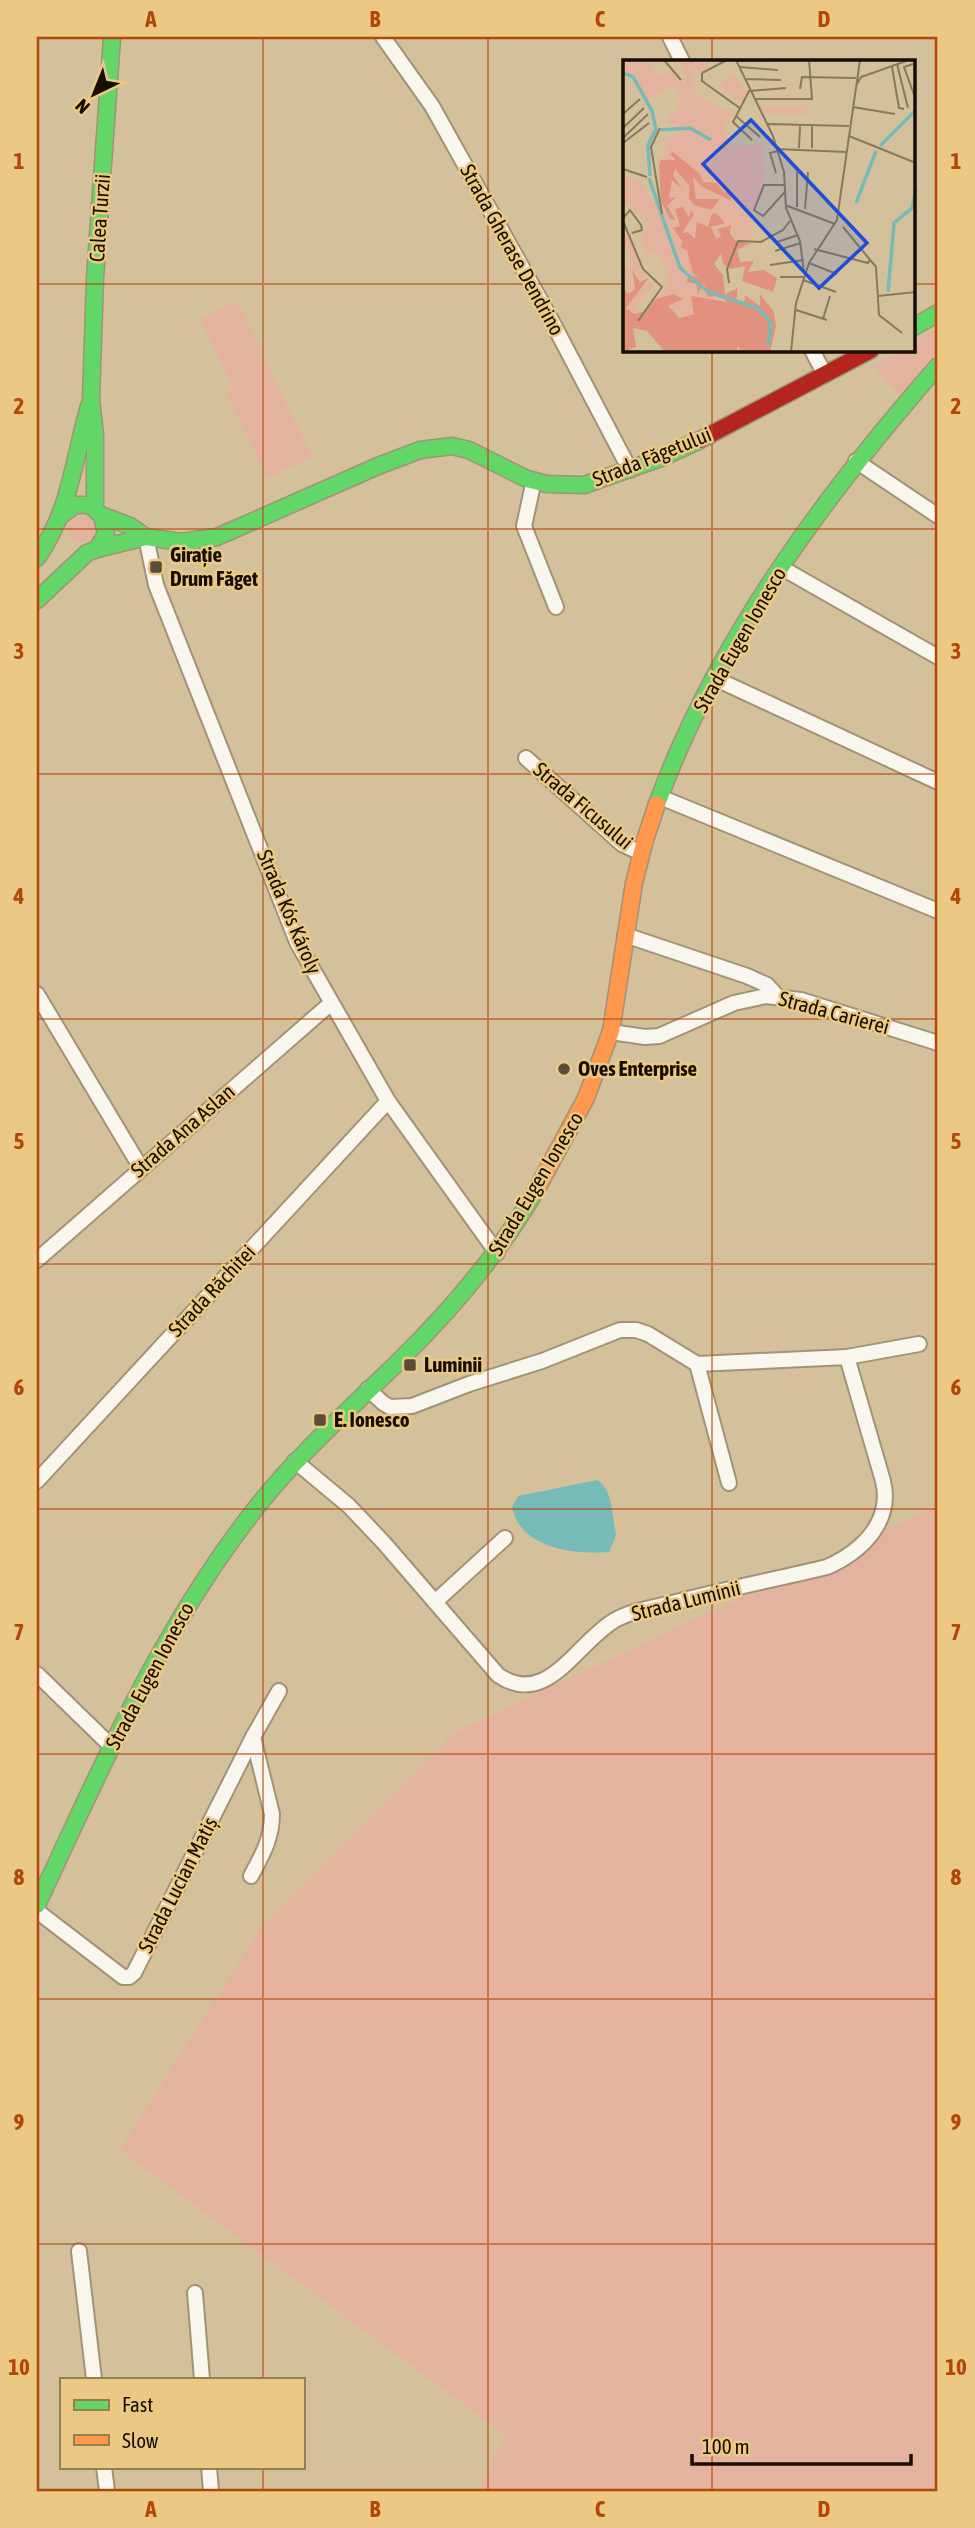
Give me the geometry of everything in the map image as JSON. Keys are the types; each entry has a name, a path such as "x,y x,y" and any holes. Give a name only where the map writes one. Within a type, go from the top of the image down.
{"street":[{"name":"Calea Turzii","path":"92,551 106,534 99,512 91,399 95,278 112,37"},
{"name":"Strada Gherase Dendrino","path":"383,37 407,67 451,139 548,314 629,470"},
{"path":"670,37 682,60"},
{"path":"916,326 938,313"},
{"path":"813,352 825,375"},
{"name":"Strada Făgetului","path":"92,551 146,537 181,542 217,537 378,466 420,450 437,447 452,446 469,450 547,484 584,485 629,470 701,440 867,352"},
{"name":"Strada Eugen Ionesco","path":"37,1905 112,1747 178,1618 240,1529 295,1461 455,1303 497,1253 528,1206 598,1072 611,1032 625,935 641,853 660,797 714,678 746,622 785,570 828,498 856,461 938,366"},
{"name":"Calea Turzii","path":"37,558 58,522 91,399"},
{"path":"856,461 938,516"},
{"path":"534,480 524,526 556,607"},
{"path":"92,551 78,554 66,548 58,522 65,509 80,503 99,512"},
{"name":"Strada Făgetului","path":"99,512 130,526 146,537"},
{"name":"Strada Kós Károly","path":"146,537 156,585 297,943 388,1101 497,1253"},
{"path":"37,600 92,551"},
{"path":"785,570 938,657"},
{"path":"785,570 808,590 938,668"},
{"path":"714,678 938,782"},
{"name":"Strada Ficusului","path":"526,758 622,844 641,853"},
{"path":"660,797 938,911"},
{"path":"625,935 747,976 767,985 778,997"},
{"path":"37,994 141,1168"},
{"name":"Strada Carierei","path":"611,1032 645,1037 659,1036 734,1003 766,996 811,1003 938,1042"},
{"name":"Strada Ana Aslan","path":"37,1260 330,1003"},
{"name":"Strada Răchitei","path":"37,1480 388,1101"},
{"path":"368,1389 383,1404 390,1407 412,1406 469,1384 542,1361 620,1330 636,1330 648,1334 697,1364 847,1357 919,1344"},
{"name":"Strada Luminii","path":"295,1461 349,1506 498,1675 515,1685 531,1686 550,1676 592,1638 622,1616 827,1567 856,1551 870,1537 885,1501 883,1481 847,1357"},
{"path":"697,1364 729,1483"},
{"path":"435,1602 505,1538"},
{"path":"37,1674 112,1747"},
{"name":"Strada Lucian Matiș","path":"37,1911 124,1977 134,1973 279,1691"},
{"path":"251,1876 268,1845 272,1826 272,1814 253,1737"},
{"path":"79,2250 94,2378"},
{"path":"195,2293 202,2378"},
{"path":"104,2468 107,2491"},
{"path":"209,2468 211,2491"}],"shaded area":[{"path":"237,301 312,457 268,478 226,392 233,388 200,319"},
{"path":"938,329 938,361 901,397 873,366 897,352 916,352 916,341"},
{"path":"82,516 91,520 95,529 91,538 82,542 73,538 69,529 73,520"},
{"path":"938,1505 938,2491 479,2491 505,2435 120,2150 260,1929 453,1733"}],"water":[{"path":"597,1480 609,1496 616,1533 609,1552 580,1552 550,1546 525,1532 517,1521 512,1507 518,1496"}],"traffic: fast":[{"path":"95,507 95,435 91,399 95,278 112,37"},
{"path":"916,326 938,313"},
{"path":"657,804 710,685 777,572 854,466 938,366"},
{"path":"37,558 64,503 89,406"},
{"path":"97,549 146,537 181,542 217,537 420,450 452,446 469,450 527,479 547,484 584,485 661,458 700,440"},
{"path":"37,600 87,553 97,549 106,534 102,516 90,505 75,505 60,516"},
{"path":"104,516 130,526 146,537"},
{"path":"37,1905 136,1697 193,1597 225,1549 293,1465 459,1298 493,1255 539,1185"}],"traffic: slow":[{"path":"539,1185 586,1098 611,1031 634,883 657,804"}],"traffic: jam":[{"path":"700,440 867,352"}],"place":[{"name":"Girație Drum Făget","path":"156,567"},
{"name":"Oves Enterprise","path":"564,1069"},
{"name":"Luminii","path":"410,1365"},
{"name":"E. Ionesco","path":"320,1420"}]}
